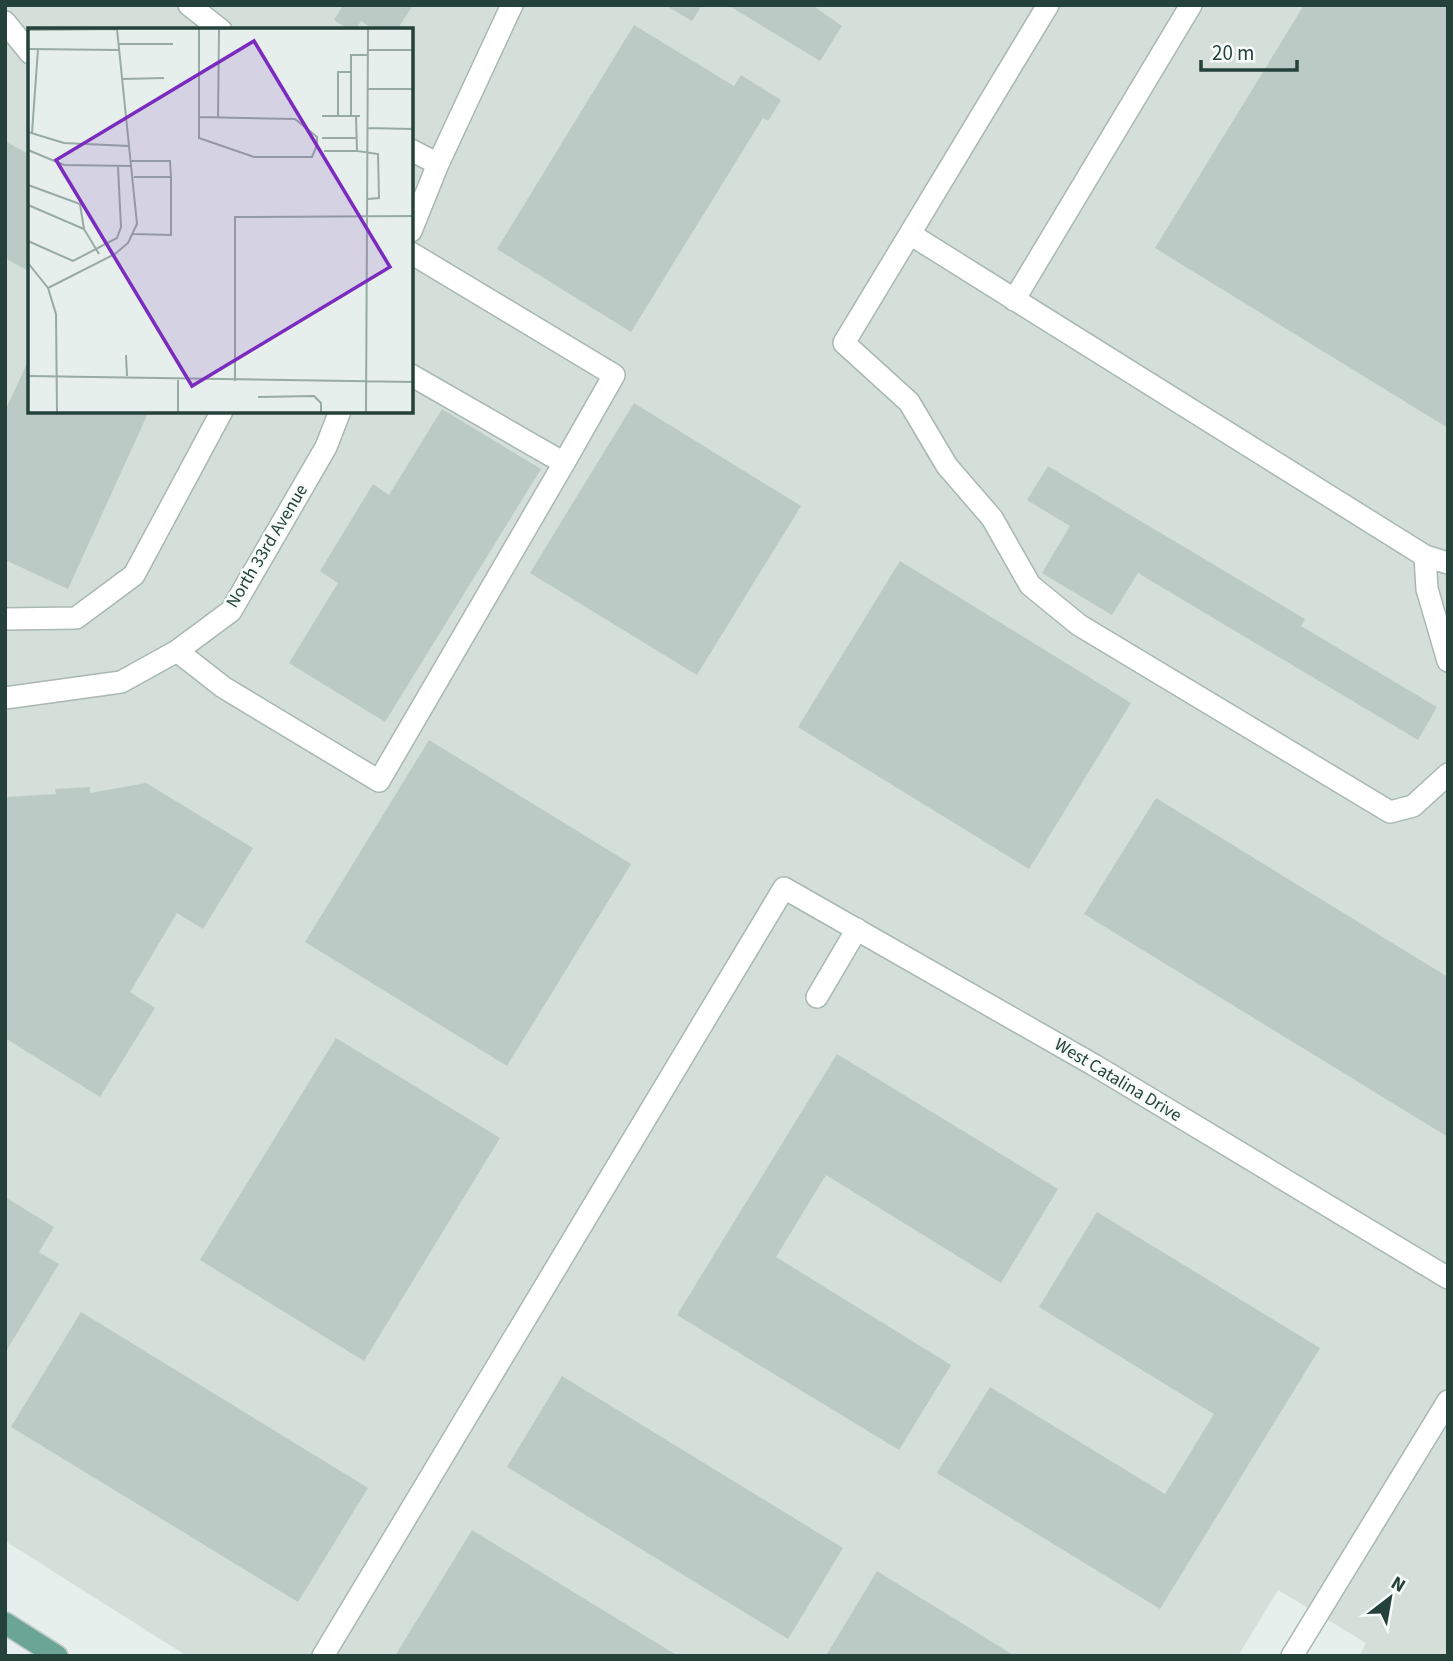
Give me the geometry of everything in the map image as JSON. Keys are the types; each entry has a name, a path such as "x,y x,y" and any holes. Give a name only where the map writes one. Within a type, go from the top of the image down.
{"main road":[{"path":"5,1623 57,1656"}],"street":[{"path":"189,5 218,28"},
{"path":"413,226 438,164 512,5"},
{"path":"1048,5 844,343 909,402 947,466 992,518 1030,585 1079,625 1391,812 1413,806 1448,774"},
{"path":"1014,299 1191,5"},
{"path":"5,22 28,51"},
{"path":"413,150 438,164"},
{"path":"909,234 1425,556 1448,563"},
{"path":"177,651 223,687 379,781 614,375 413,254"},
{"path":"413,376 564,463"},
{"path":"5,619 75,618 134,575 221,413"},
{"name":"North 33rd Avenue","path":"5,698 121,682 177,651 231,611 326,447 339,413"},
{"path":"1425,556 1427,589 1448,661"},
{"name":"West Catalina Drive","path":"323,1656 784,888 1094,1065 1448,1278"},
{"path":"817,997 857,929"},
{"path":"1292,1656 1448,1401"}],"shaded area":[{"path":"5,5 1448,5 1448,1656 1359,1656 1366,1643 1278,1590 1238,1656 187,1656 5,1541"}],"building":[{"path":"343,5 413,5 398,28 371,28 361,21 356,28 346,28 334,20"},
{"path":"665,5 702,5 692,21"},
{"path":"728,5 812,5 842,26 820,61"},
{"path":"1304,5 1448,5 1448,428 1155,248"},
{"path":"634,25 734,86 741,75 781,100 768,121 763,118 631,332 497,249"},
{"path":"5,141 28,154 28,271 5,258"},
{"path":"28,361 28,413 148,413 68,589 5,560 5,411"},
{"path":"634,403 801,506 697,675 530,573"},
{"path":"442,409 541,469 385,722 289,663 338,583 320,571 373,484 389,495"},
{"path":"1048,466 1305,619 1301,626 1437,707 1418,740 1138,573 1112,615 1042,573 1070,526 1027,500"},
{"path":"900,561 1131,703 1029,869 798,727"},
{"path":"429,740 631,864 507,1066 305,942"},
{"path":"146,783 253,848 203,929 177,913 130,992 155,1008 100,1097 5,1038 5,797 56,794 55,789 90,787 90,793"},
{"path":"1156,798 1448,977 1448,1137 1084,914"},
{"path":"336,1038 500,1138 364,1361 200,1260"},
{"path":"837,1054 1058,1189 1001,1283 826,1175 776,1257 951,1365 899,1450 677,1315"},
{"path":"5,1197 54,1227 39,1252 59,1264 5,1353"},
{"path":"1097,1212 1320,1348 1160,1609 937,1473 990,1387 1165,1494 1214,1414 1039,1307"},
{"path":"81,1312 368,1488 298,1602 11,1427"},
{"path":"562,1376 843,1548 788,1639 507,1467"},
{"path":"472,1530 678,1656 395,1656"},
{"path":"877,1571 1015,1656 830,1656 827,1654"}]}
